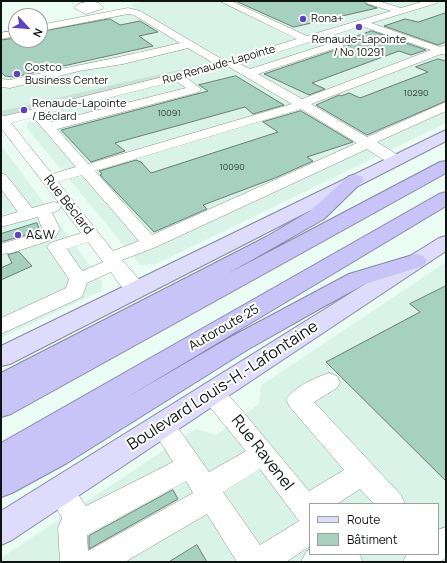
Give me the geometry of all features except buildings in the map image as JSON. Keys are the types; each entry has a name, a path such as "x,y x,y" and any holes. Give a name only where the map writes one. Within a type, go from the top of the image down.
{"highway":[{"path":"1,406 446,166"},
{"path":"1,384 272,241 317,215 355,180"},
{"name":"Autoroute 25","path":"1,458 446,198"},
{"path":"1,483 57,454 245,340 357,278 416,261"}],"main road":[{"path":"1,356 446,134"},
{"name":"Boulevard Louis-H.-Lafontaine","path":"1,529 446,242"}],"street":[{"path":"224,1 306,40"},
{"path":"369,1 402,13"},
{"name":"Rue Renaude-Lapointe","path":"2,120 36,113 228,64 361,23 402,13 426,2"},
{"path":"48,26 128,11 137,13 190,44 249,73 396,160"},
{"path":"361,23 444,50"},
{"path":"249,73 344,42 323,35"},
{"path":"1,94 5,84 79,68 123,61 190,44"},
{"path":"48,180 294,108 301,104 444,50"},
{"path":"48,127 195,89 178,77"},
{"path":"1,328 76,285 112,261 150,242 361,147 366,142 446,106"},
{"path":"36,113 150,242"},
{"name":"Rue Béclard","path":"2,120 66,203 136,289"},
{"path":"1,178 35,212 49,222 51,229 48,235 6,249 1,249"},
{"path":"1,222 66,203"},
{"path":"1,259 23,251 56,247 92,235"},
{"path":"56,247 91,311"},
{"path":"329,382 298,400 391,503"},
{"name":"Rue Ravenel","path":"212,393 226,408 309,511"},
{"path":"162,425 254,562"},
{"path":"97,562 208,492 263,454"},
{"path":"75,562 72,528 190,466"},
{"path":"322,503 363,473"},
{"path":"60,490 81,523"},
{"path":"260,562 309,513"},
{"path":"316,562 326,555"},
{"path":"418,562 428,555"}],"shaded area":[{"path":"148,1 446,1 446,123 156,264 140,265 26,127 35,113 1,121 1,34 8,33 8,48 48,48 48,25 135,8 130,4"},
{"path":"217,61 224,65 1,121 1,111"},
{"path":"1,145 102,282 101,291 1,338"},
{"path":"446,262 446,562 1,562 1,558 196,429 216,435 259,404 261,385"}],"place":[{"name":"Rona+","path":"303,19"},
{"name":"Renaude-Lapointe / No 10291","path":"359,27"},
{"name":"Costco Business Center","path":"17,74"},
{"name":"Renaude-Lapointe / Béclard","path":"24,110"},
{"name":"A&W","path":"18,235"}]}
